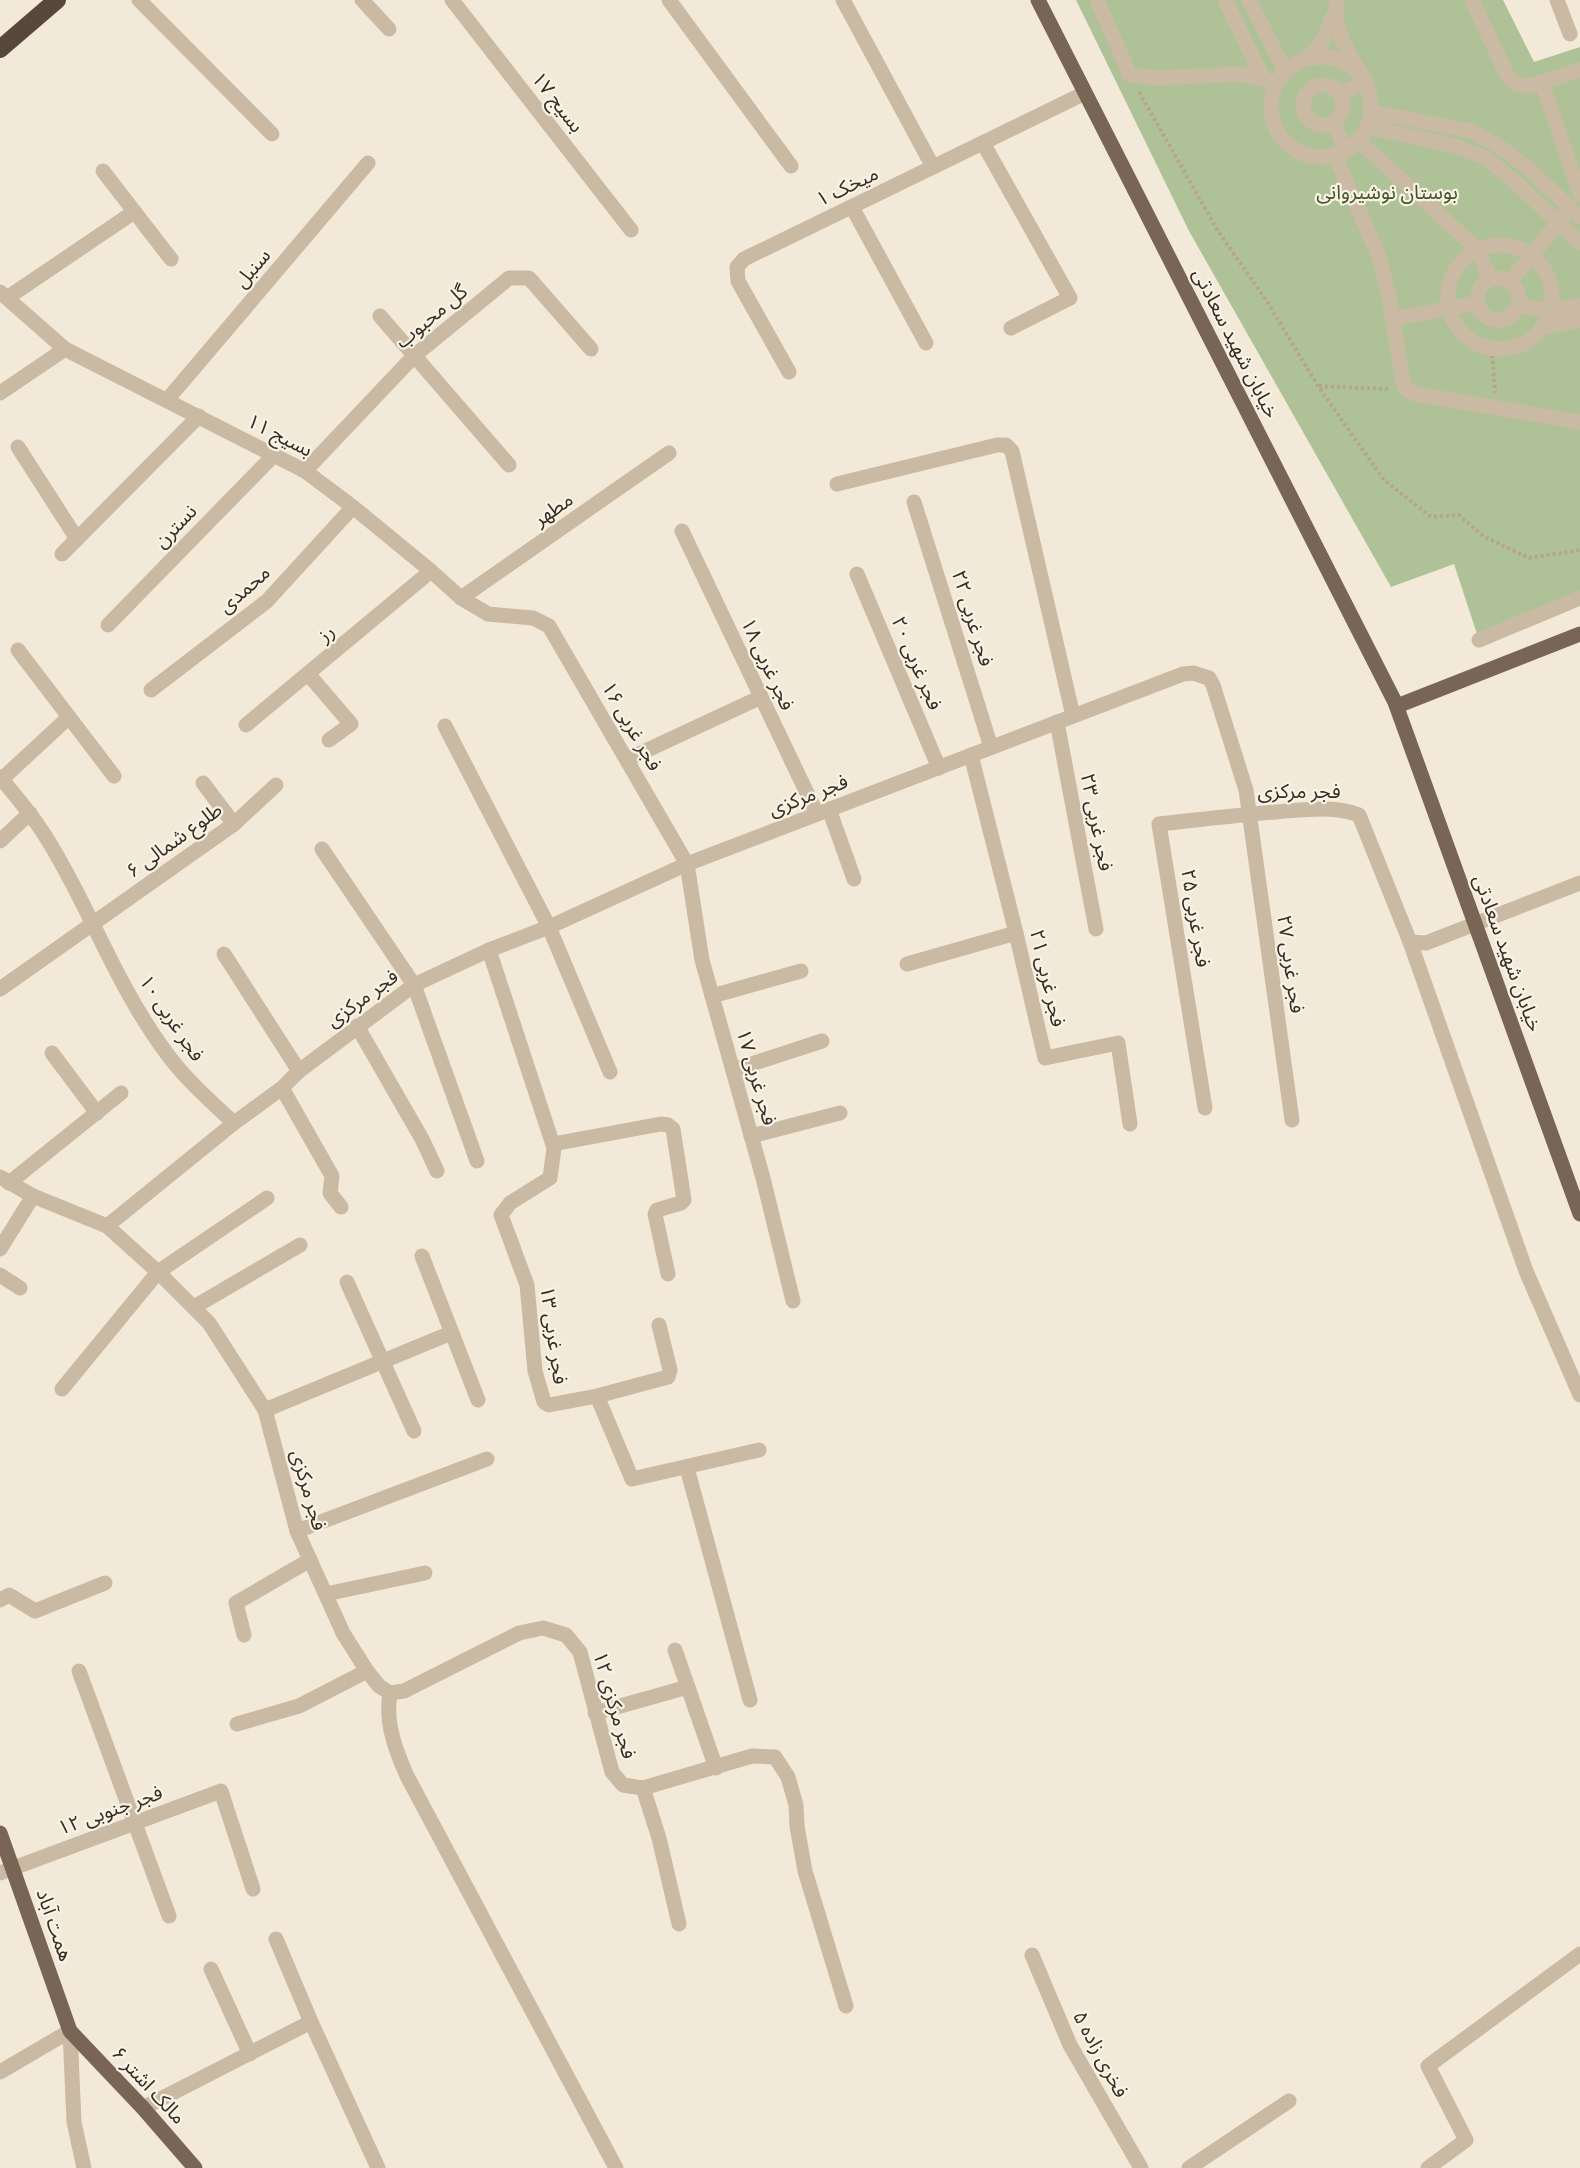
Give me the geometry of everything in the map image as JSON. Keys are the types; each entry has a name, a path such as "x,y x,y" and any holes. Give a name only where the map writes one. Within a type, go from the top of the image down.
{"highway":[{"path":"0,49 57,0"}],"main road":[{"name":"خیابان شهید سعادتی","path":"1038,0 1396,705 1580,1214"},
{"path":"1396,705 1580,634"},
{"name":"همت آباد","path":"0,1833 7,1870 70,2031"},
{"name":"مالک اشتر ۶","path":"70,2031 143,2108 195,2168"}],"street":[{"path":"139,0 272,134"},
{"path":"362,0 388,29"},
{"name":"بسیج ۱۷","path":"452,0 631,231"},
{"path":"669,0 791,166"},
{"path":"843,0 933,167"},
{"path":"1097,0 1130,75 1157,78 1240,74 1275,78 1298,61 1328,56 1343,61 1356,70 1366,82"},
{"path":"1225,0 1275,78"},
{"path":"1249,0 1275,78 1271,99 1272,115 1277,130 1286,143 1300,153 1315,157 1341,153 1359,141 1368,128 1372,112 1371,97 1366,82 1340,34 1337,4"},
{"path":"1472,0 1507,75 1512,80 1525,86 1580,70"},
{"path":"1557,0 1570,34"},
{"path":"1306,59 1322,42 1337,4"},
{"path":"1340,94 1366,82"},
{"path":"1542,82 1580,194"},
{"path":"1316,85 1330,86 1340,94 1341,113 1333,122 1319,124 1308,118 1304,112 1303,99 1316,85"},
{"name":"میخک ۱","path":"789,372 738,281 737,267 744,259 1085,93"},
{"path":"1372,112 1471,131 1483,136 1523,164 1577,211 1558,222 1510,282"},
{"path":"1333,122 1341,153 1375,246 1389,297 1406,389 1414,394 1580,422"},
{"path":"1368,128 1455,146 1486,158 1580,243"},
{"path":"1359,141 1478,250 1490,280"},
{"path":"982,143 1070,298 1011,327"},
{"name":"سنبل","path":"167,400 368,163"},
{"path":"103,171 171,259"},
{"path":"852,207 926,343"},
{"path":"4,295 134,212"},
{"path":"1495,245 1521,249 1532,256 1542,267 1549,281 1552,296 1550,311 1541,328 1534,337 1521,345 1507,349 1492,349 1477,345 1455,324 1449,308 1449,286 1453,273 1461,263 1478,250 1495,245"},
{"name":"گل محبوب","path":"305,471 414,356 509,278 529,278 591,349"},
{"path":"1503,278 1510,282 1518,292 1518,306 1510,316 1497,320 1485,315 1478,303 1479,290 1490,280 1503,278"},
{"name":"بسیج ۱۱","path":"4,295 65,349 305,471 353,507 461,598 488,614 533,618"},
{"path":"1392,319 1478,303"},
{"path":"1518,306 1550,311 1580,305"},
{"path":"380,316 509,465"},
{"path":"1541,328 1580,320"},
{"path":"0,393 65,349"},
{"path":"62,554 199,416"},
{"path":"837,484 997,445 1006,445 1012,451 1073,716"},
{"path":"18,447 77,539"},
{"name":"مطهر","path":"461,598 669,453"},
{"name":"نسترن","path":"108,625 273,456"},
{"name":"فجر غربی ۲۲","path":"914,502 991,747"},
{"name":"محمدی","path":"151,690 267,601 353,507"},
{"name":"فجر غربی ۱۸","path":"682,531 761,697 823,812 854,879"},
{"name":"رز","path":"246,725 309,675 431,571"},
{"name":"فجر غربی ۲۰","path":"857,574 939,768"},
{"path":"1479,640 1580,598"},
{"name":"فجر غربی ۱۶","path":"533,618 549,626 687,864"},
{"path":"18,651 114,776"},
{"name":"فجر مرکزی","path":"107,1227 234,1123 282,1088 299,1071 414,985 687,864 1183,674 1201,674 1209,678 1213,685 1246,790 1249,814 1319,809 1359,815 1418,943"},
{"path":"309,675 351,724 329,740"},
{"path":"628,759 761,697"},
{"path":"1,778 69,717"},
{"name":"فجر غربی ۲۳","path":"1058,722 1096,929"},
{"path":"445,726 549,927 610,1072"},
{"name":"فجر غربی ۲۱","path":"971,755 1045,1058 1118,1043 1130,1124"},
{"name":"فجر غربی ۱۰","path":"1,778 30,813 53,848 137,1010 162,1048 191,1083 234,1123"},
{"path":"203,783 234,824"},
{"name":"طلوع شمالی ۶","path":"0,989 234,824 276,785"},
{"path":"0,841 30,813"},
{"name":"فجر غربی ۲۵","path":"1205,1108 1159,824 1249,814"},
{"name":"فجر غربی ۲۷","path":"1249,814 1292,1120"},
{"path":"322,849 414,985 477,1161"},
{"name":"فجر غربی ۱۷","path":"687,864 702,960 751,1136 793,1301"},
{"path":"1580,883 1418,943 1526,1271 1580,1395"},
{"path":"907,963 1016,933"},
{"name":"فجر غربی ۱۳","path":"489,950 553,1143 550,1178 510,1203 501,1215 526,1285 535,1371 544,1402 549,1405 597,1396 668,1377 670,1370 659,1325"},
{"path":"224,954 299,1071"},
{"path":"712,996 801,971"},
{"path":"357,1026 422,1140 437,1171"},
{"path":"733,1070 822,1041"},
{"path":"52,1053 97,1113"},
{"path":"282,1088 332,1176 330,1193 341,1207"},
{"path":"4,1180 121,1093"},
{"path":"751,1136 840,1113"},
{"path":"553,1143 661,1124 673,1129 684,1200 657,1210 655,1214 668,1274"},
{"name":"فجر مرکزی","path":"4,1180 33,1196 107,1227 159,1272 209,1323 264,1410 297,1531 344,1633 367,1671 380,1686 390,1693"},
{"path":"0,1249 33,1196"},
{"path":"62,1389 159,1272 267,1198"},
{"path":"194,1307 300,1245"},
{"path":"422,1256 478,1400"},
{"path":"0,1275 20,1288"},
{"path":"347,1282 414,1431"},
{"path":"264,1410 451,1333"},
{"path":"597,1396 629,1477 632,1479 759,1450"},
{"path":"297,1531 487,1459"},
{"path":"687,1468 750,1700"},
{"path":"244,1635 236,1603 310,1560"},
{"path":"326,1594 425,1573"},
{"path":"0,1600 9,1595 35,1611 105,1583"},
{"name":"فجر مرکزی ۱۲","path":"390,1693 404,1691 519,1633 543,1628 566,1635 580,1652 612,1772 623,1785 643,1788"},
{"path":"675,1650 716,1768"},
{"path":"79,1671 169,1916"},
{"path":"237,1724 298,1706 367,1671"},
{"path":"596,1713 688,1687"},
{"path":"390,1693 387,1708 389,1723 395,1748 407,1776 616,2168"},
{"path":"679,1924 659,1838 643,1788 752,1756 775,1757 788,1777 796,1805 797,1826 805,1871 846,2006"},
{"name":"فجر جنوبی ۱۲","path":"7,1870 222,1791 253,1889"},
{"path":"276,1938 311,2022 378,2168"},
{"path":"1428,2168 1466,2140 1428,2066 1580,1954"},
{"name":"فخری زاده ۵","path":"1032,1956 1070,2045 1141,2168"},
{"path":"211,1969 250,2054"},
{"path":"143,2108 311,2022"},
{"path":"0,2072 70,2031 74,2122 84,2168"},
{"path":"1188,2168 1289,2101"}],"path":[{"path":"1130,75 1218,231 1266,300 1318,386 1384,480 1431,517 1459,515 1483,536 1530,558 1580,550"},
{"path":"1492,349 1496,408"},
{"path":"1318,386 1406,389"}],"green space":[{"name":"بوستان نوشیروانی","path":"1076,0 1503,0 1534,62 1580,47 1580,598 1479,640 1454,564 1391,587 1189,231"}]}
